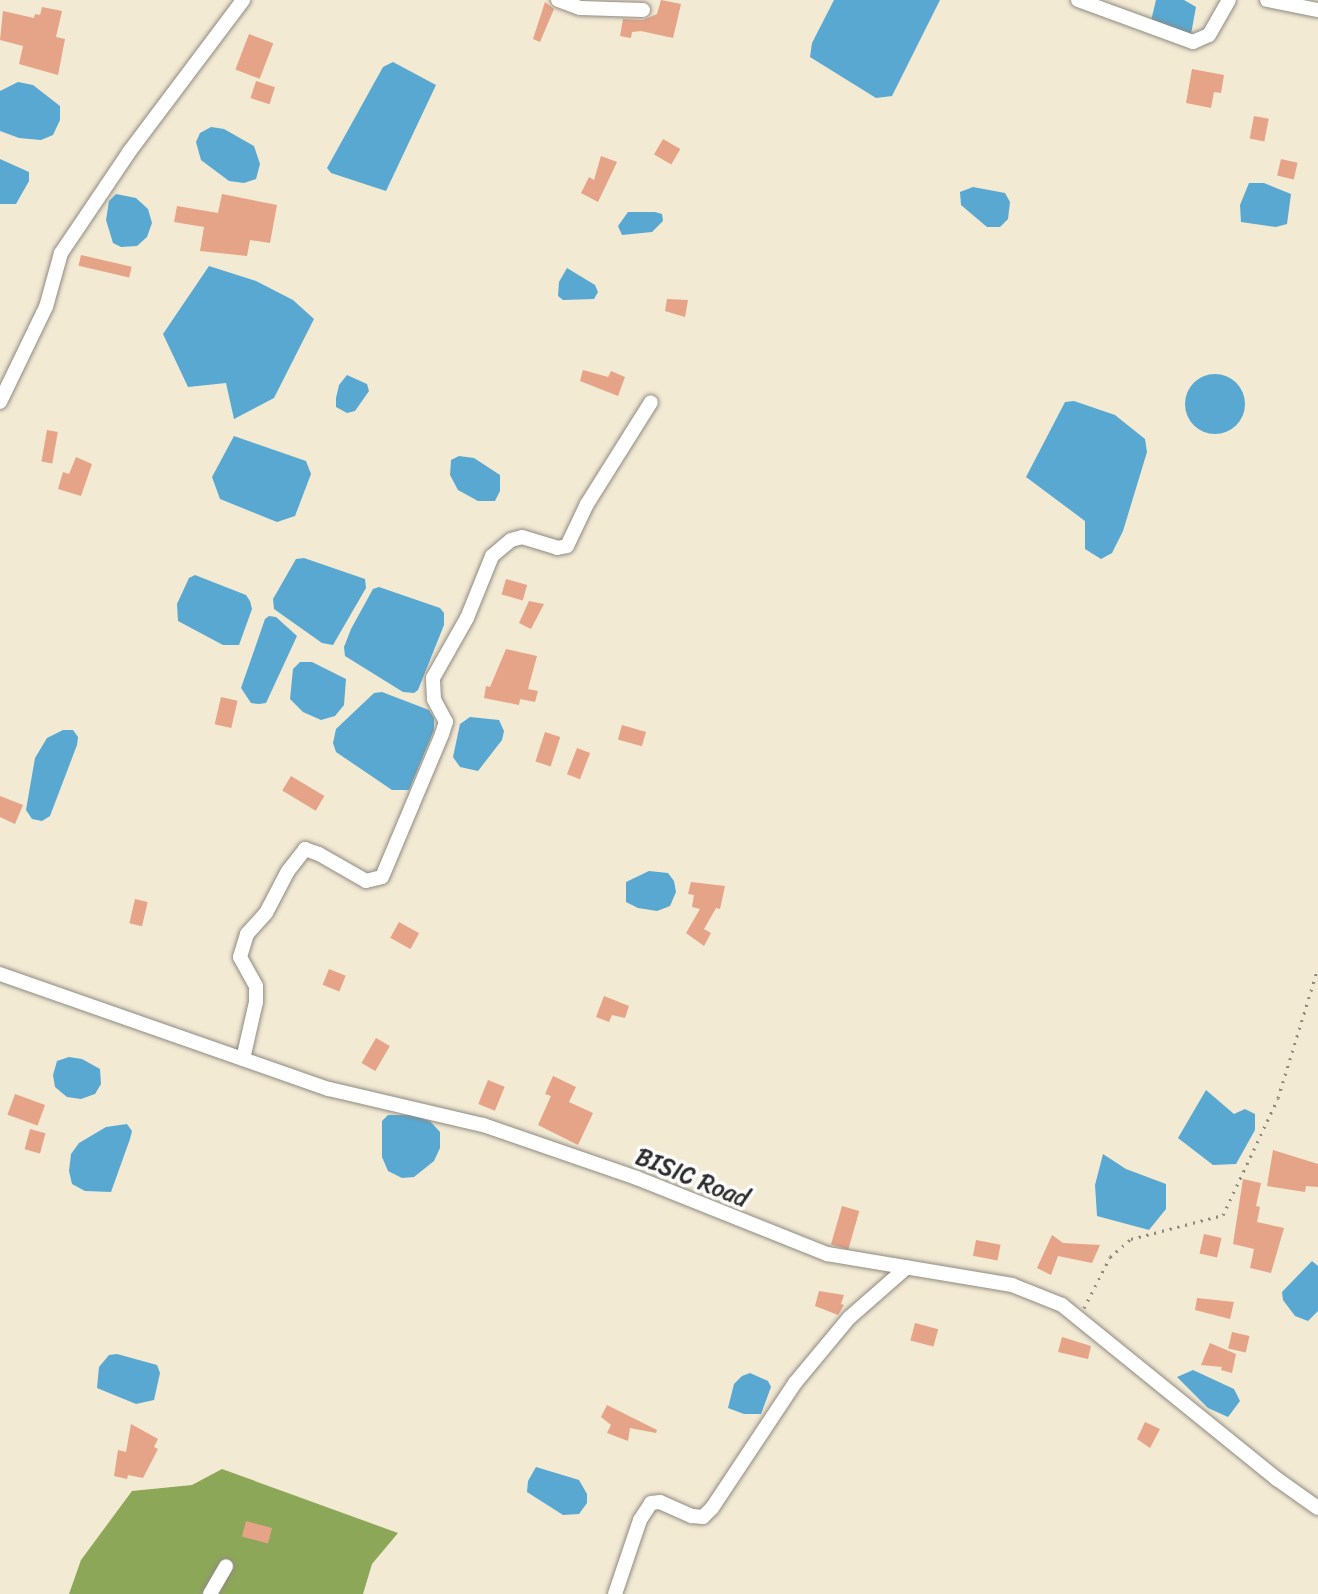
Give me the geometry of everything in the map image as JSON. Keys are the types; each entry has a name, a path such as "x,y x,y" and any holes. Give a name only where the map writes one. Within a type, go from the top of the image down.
{"street":[{"path":"0,402 46,307 61,253 129,152 243,0"},
{"path":"558,0 580,8 643,10"},
{"path":"1078,0 1193,42 1209,35 1229,0"},
{"path":"1267,0 1318,10"},
{"path":"243,1059 256,1002 256,986 240,957 247,934 266,913 288,871 305,849 366,881 382,877 446,722 434,699 433,678 467,618 492,556 511,540 522,537 557,548 567,546 587,504 651,402"},
{"name":"BISIC Road","path":"0,974 355,1097 393,1102 483,1125 637,1178 827,1254 1012,1285 1062,1305 1277,1479 1318,1508"},
{"path":"615,1594 640,1520 651,1503 660,1502 692,1516 703,1517 795,1383 849,1318 907,1267"},
{"path":"210,1594 226,1566"}],"path":[{"path":"1079,1318 1110,1257 1131,1239 1223,1215 1278,1098 1318,968"}],"green space":[{"path":"222,1469 398,1533 372,1564 363,1594 69,1594 81,1560 132,1491 192,1485"}],"water":[{"path":"834,0 940,0 892,96 876,98 810,57 812,43"},
{"path":"1156,0 1184,0 1196,7 1191,34 1150,25"},
{"path":"393,62 436,85 386,191 331,173 327,168 383,67"},
{"path":"18,82 33,85 60,106 60,120 53,135 41,140 19,138 0,131 0,91"},
{"path":"211,127 224,129 254,146 260,164 256,179 244,183 229,181 201,160 196,142 200,133"},
{"path":"0,159 29,172 29,181 16,204 0,204"},
{"path":"1249,183 1264,183 1291,194 1287,224 1276,227 1241,222 1240,205"},
{"path":"973,187 1005,193 1010,202 1008,219 1000,227 987,227 961,205 960,192"},
{"path":"116,194 136,198 148,209 152,223 147,237 137,246 121,247 113,243 106,220 109,201"},
{"path":"628,212 655,212 662,214 663,221 652,232 622,235 618,226"},
{"path":"209,266 256,281 293,300 314,319 274,398 234,419 226,383 188,387 163,334"},
{"path":"567,268 595,285 598,292 594,299 563,300 558,296 559,282"},
{"path":"1215,374 1237,382 1245,404 1237,426 1215,434 1193,426 1185,404 1193,382"},
{"path":"347,375 367,384 369,391 355,411 347,413 336,407 336,398 339,385"},
{"path":"1074,401 1115,415 1145,439 1147,452 1123,531 1112,553 1101,559 1085,549 1085,521 1026,477 1065,402"},
{"path":"234,436 306,461 311,474 295,516 277,522 220,499 212,477"},
{"path":"459,456 474,458 500,475 500,491 495,501 478,501 458,490 450,475 451,460"},
{"path":"304,558 365,579 366,588 333,645 322,643 274,609 273,599 296,559"},
{"path":"195,575 246,595 250,601 252,609 239,645 223,645 178,621 177,604 189,578"},
{"path":"379,587 440,608 444,613 444,625 418,690 414,693 403,692 345,656 344,647 351,629 373,589"},
{"path":"276,617 297,636 266,703 251,703 241,688 265,619"},
{"path":"300,662 312,662 346,679 344,705 335,716 321,720 303,712 290,699 293,669"},
{"path":"382,692 429,710 434,718 434,730 409,790 392,790 336,752 333,743 336,729 374,693"},
{"path":"470,717 499,720 504,731 502,740 478,771 460,767 453,757 460,724"},
{"path":"63,730 73,730 78,737 77,745 50,816 42,821 32,819 26,810 35,758 47,738"},
{"path":"649,871 668,873 674,881 676,892 670,906 657,911 638,908 626,902 626,882"},
{"path":"69,1057 82,1059 100,1069 101,1084 95,1094 81,1099 67,1097 55,1087 53,1075 57,1061"},
{"path":"1206,1090 1234,1114 1245,1109 1255,1114 1255,1130 1236,1164 1213,1165 1178,1138"},
{"path":"388,1115 410,1115 430,1121 440,1132 440,1148 434,1161 414,1177 402,1178 388,1171 382,1157 382,1121"},
{"path":"127,1124 132,1131 111,1192 85,1191 72,1184 69,1171 71,1154 79,1143 106,1127"},
{"path":"1103,1154 1126,1169 1166,1184 1166,1209 1149,1230 1097,1216 1095,1185"},
{"path":"1312,1261 1318,1266 1318,1311 1308,1321 1295,1316 1283,1300 1282,1292"},
{"path":"117,1354 157,1365 160,1373 154,1400 136,1404 97,1388 99,1367 109,1355"},
{"path":"1193,1370 1234,1389 1240,1401 1228,1417 1208,1408 1177,1377"},
{"path":"750,1373 768,1381 771,1387 761,1414 744,1414 728,1408 734,1384"},
{"path":"536,1467 579,1480 587,1494 587,1503 579,1514 563,1515 527,1492 528,1481"}],"building":[{"path":"661,0 681,4 673,38 641,31 632,32 631,38 620,36 623,19 643,20 657,14"},
{"path":"545,2 554,9 540,42 533,39"},
{"path":"42,7 62,11 56,37 65,39 58,75 19,64 23,46 0,40 3,11 34,18 35,14 40,15"},
{"path":"249,34 273,43 260,79 235,69"},
{"path":"1192,69 1224,75 1221,93 1214,92 1211,108 1186,103"},
{"path":"256,81 275,87 269,104 250,98"},
{"path":"1254,116 1269,119 1264,141 1250,139"},
{"path":"663,139 680,149 671,165 654,155"},
{"path":"601,156 617,162 598,202 581,193 589,177 594,180"},
{"path":"1281,159 1298,163 1294,179 1277,176"},
{"path":"222,194 277,205 270,243 250,240 247,256 200,251 204,227 174,222 177,206 218,213"},
{"path":"81,255 132,267 129,277 79,266"},
{"path":"667,299 688,300 685,317 665,311"},
{"path":"583,370 608,377 611,371 625,377 618,396 580,381"},
{"path":"47,430 58,432 52,463 41,462"},
{"path":"76,457 92,464 81,496 58,489 63,472 69,474"},
{"path":"506,579 527,585 523,600 502,594"},
{"path":"529,601 544,604 531,629 519,623"},
{"path":"506,649 537,656 528,689 538,691 535,702 520,699 519,705 484,698 486,686 490,687"},
{"path":"221,697 238,701 231,728 215,724"},
{"path":"622,725 646,732 642,746 618,739"},
{"path":"545,732 560,737 551,766 535,761"},
{"path":"577,748 590,753 580,779 567,774"},
{"path":"291,776 324,796 316,811 282,791"},
{"path":"0,796 23,805 15,824 0,817"},
{"path":"691,882 725,886 720,909 716,908 704,929 711,933 704,946 686,933 700,909 692,907 694,895 688,894"},
{"path":"135,899 148,902 142,926 129,923"},
{"path":"399,922 419,933 410,949 390,938"},
{"path":"329,969 346,976 339,992 323,985"},
{"path":"604,996 629,1006 625,1018 612,1015 609,1022 596,1017"},
{"path":"376,1038 390,1046 375,1071 362,1063"},
{"path":"553,1076 576,1087 569,1102 593,1113 578,1145 538,1125 551,1096 545,1094"},
{"path":"488,1080 505,1087 495,1111 478,1104"},
{"path":"15,1094 45,1105 38,1126 7,1115"},
{"path":"30,1129 45,1133 40,1153 25,1149"},
{"path":"1273,1150 1318,1164 1318,1187 1306,1186 1305,1192 1267,1186"},
{"path":"1243,1179 1261,1183 1256,1206 1260,1207 1257,1222 1284,1228 1271,1273 1250,1268 1254,1249 1233,1244"},
{"path":"842,1206 859,1211 848,1249 831,1244"},
{"path":"1204,1234 1222,1238 1217,1258 1200,1253"},
{"path":"1052,1235 1063,1243 1100,1245 1092,1263 1058,1256 1051,1275 1037,1268"},
{"path":"976,1240 1001,1245 997,1260 973,1256"},
{"path":"819,1291 844,1295 841,1304 844,1305 838,1315 815,1306"},
{"path":"1197,1298 1234,1302 1230,1319 1195,1310"},
{"path":"915,1323 938,1329 934,1347 910,1340"},
{"path":"1232,1332 1250,1336 1246,1353 1228,1349"},
{"path":"1062,1337 1091,1346 1088,1359 1058,1352"},
{"path":"1210,1343 1236,1354 1232,1373 1221,1370 1222,1367 1201,1365"},
{"path":"607,1405 657,1430 656,1433 630,1428 628,1441 607,1433 611,1425 601,1417"},
{"path":"1145,1422 1160,1429 1150,1448 1137,1439"},
{"path":"131,1424 158,1439 154,1447 158,1449 143,1478 114,1476 118,1450 126,1452"},
{"path":"246,1521 272,1528 268,1543 242,1536"}]}
